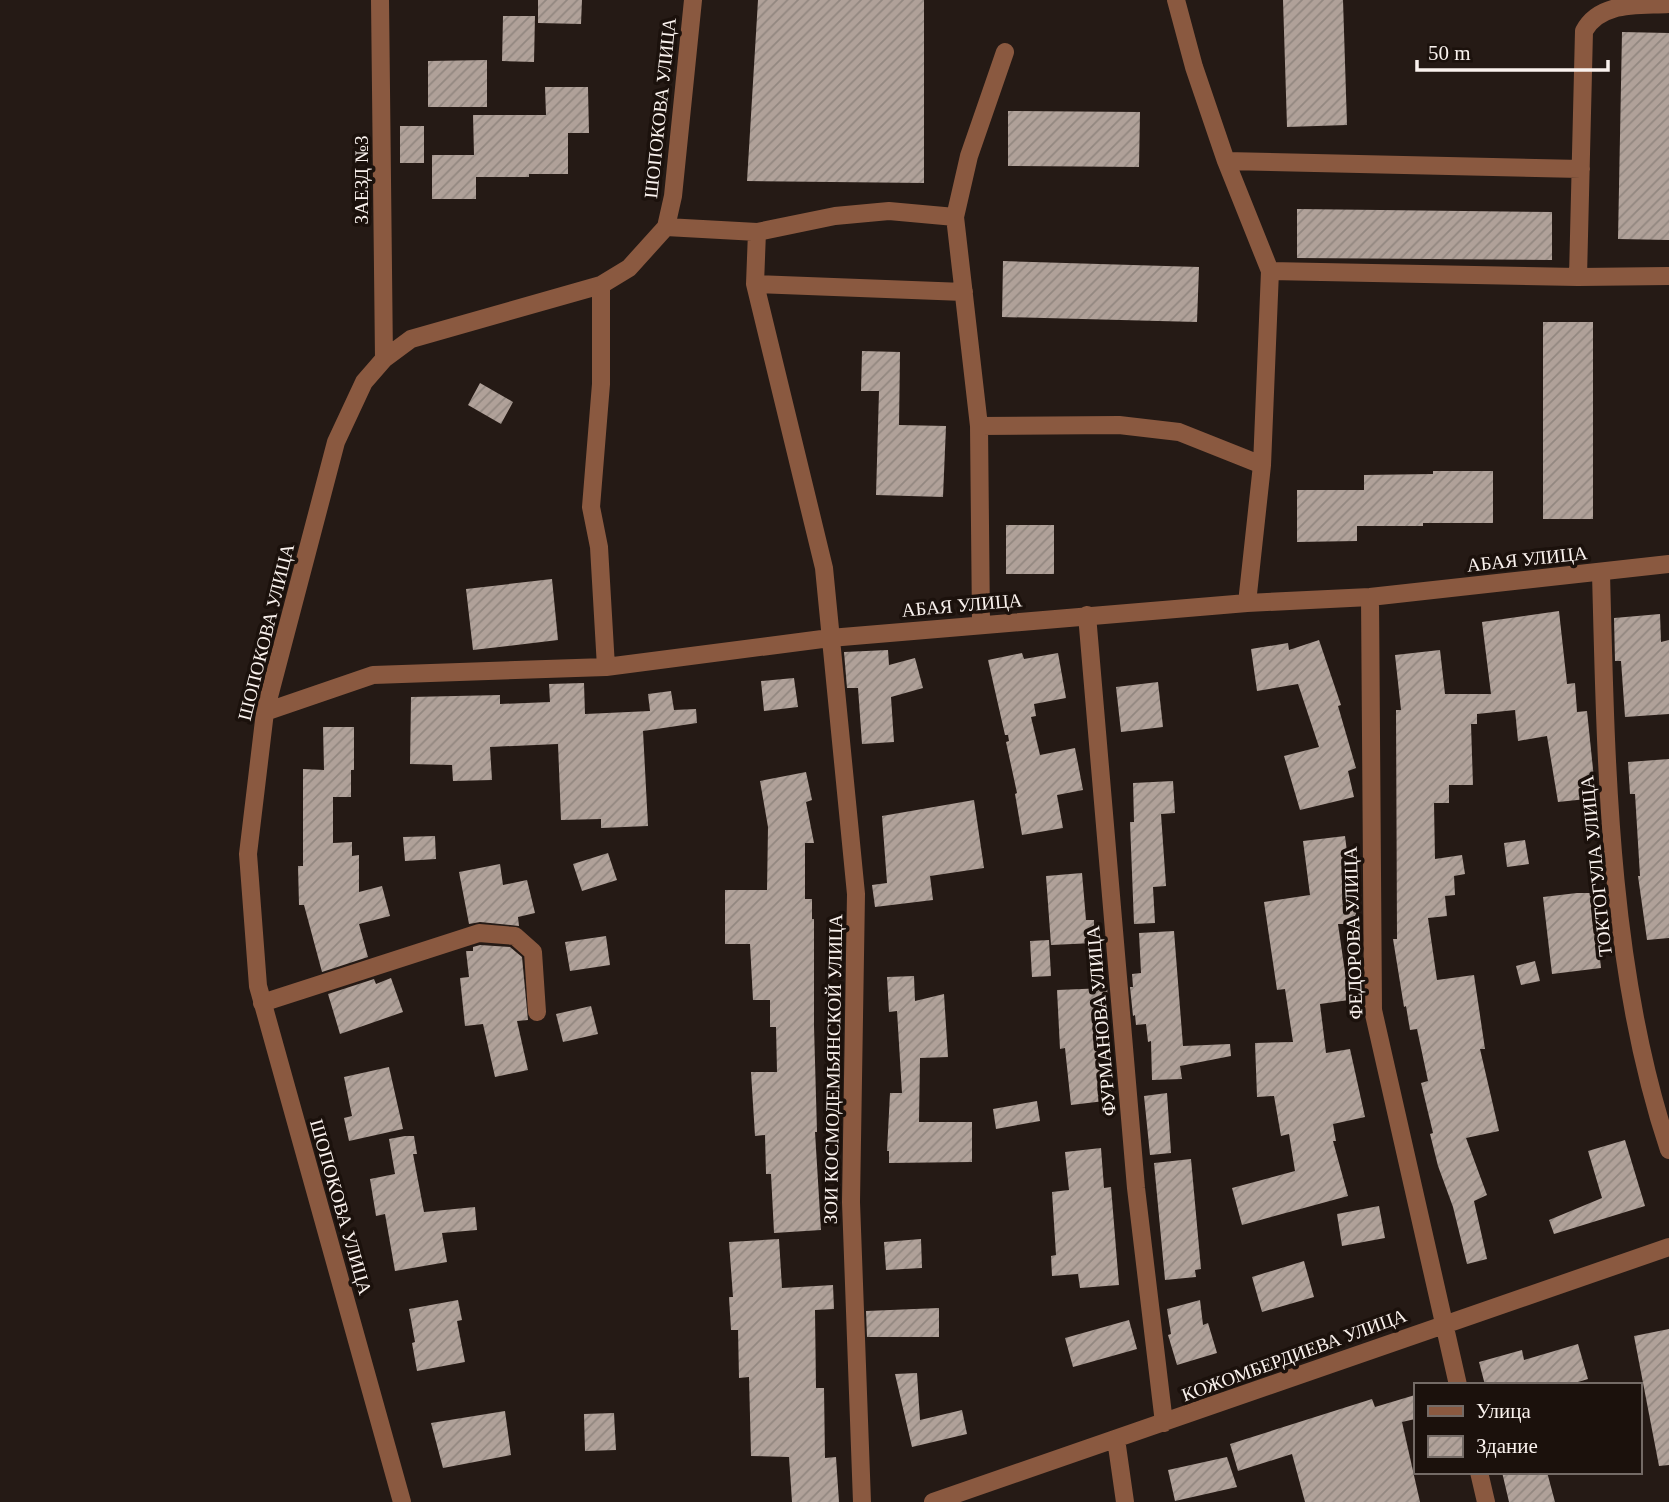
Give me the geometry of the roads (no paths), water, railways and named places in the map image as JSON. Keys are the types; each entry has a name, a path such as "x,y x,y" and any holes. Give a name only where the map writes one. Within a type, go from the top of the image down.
{"street":[{"name":"ЗАЕЗД №3","path":"380,0 384,359"},
{"name":"ШОПОКОВА УЛИЦА","path":"402,1502 258,986 248,854 265,712 336,442 364,382 384,359 411,339 601,285 629,268 666,227 673,196 693,0"},
{"path":"1176,0 1194,67 1226,160 1270,271 1262,465 1247,603"},
{"path":"1578,277 1584,31 1590,19 1604,10 1669,4"},
{"path":"981,624 979,426 955,217 969,156 1005,52"},
{"path":"1226,160 1581,169"},
{"path":"666,227 757,232 835,216 889,211 955,217"},
{"name":"ЗОИ КОСМОДЕМЬЯНСКОЙ УЛИЦА","path":"757,232 755,284 824,568 856,894 851,1202 862,1502"},
{"path":"1270,271 1578,277 1669,276"},
{"path":"755,284 964,292"},
{"path":"601,285 601,384 591,507 599,547 606,667"},
{"path":"979,426 1119,425 1179,432 1262,465"},
{"name":"АБАЯ УЛИЦА","path":"265,712 373,675 606,667 830,638 1087,615 1370,597 1669,564"},
{"name":"ТОКТОГУЛА УЛИЦА","path":"1601,573 1605,746 1622,940 1651,1098 1669,1150"},
{"name":"ФЕДОРОВА УЛИЦА","path":"1370,597 1373,1010 1458,1383"},
{"name":"ФУРМАНОВА УЛИЦА","path":"1087,615 1136,1188 1164,1423"},
{"path":"262,1003 480,933 515,936 533,952 537,1012"},
{"name":"КОЖОМБЕРДИЕВА УЛИЦА","path":"933,1502 1669,1247"},
{"path":"1116,1439 1125,1502"},
{"path":"1479,1474 1486,1502"}]}
